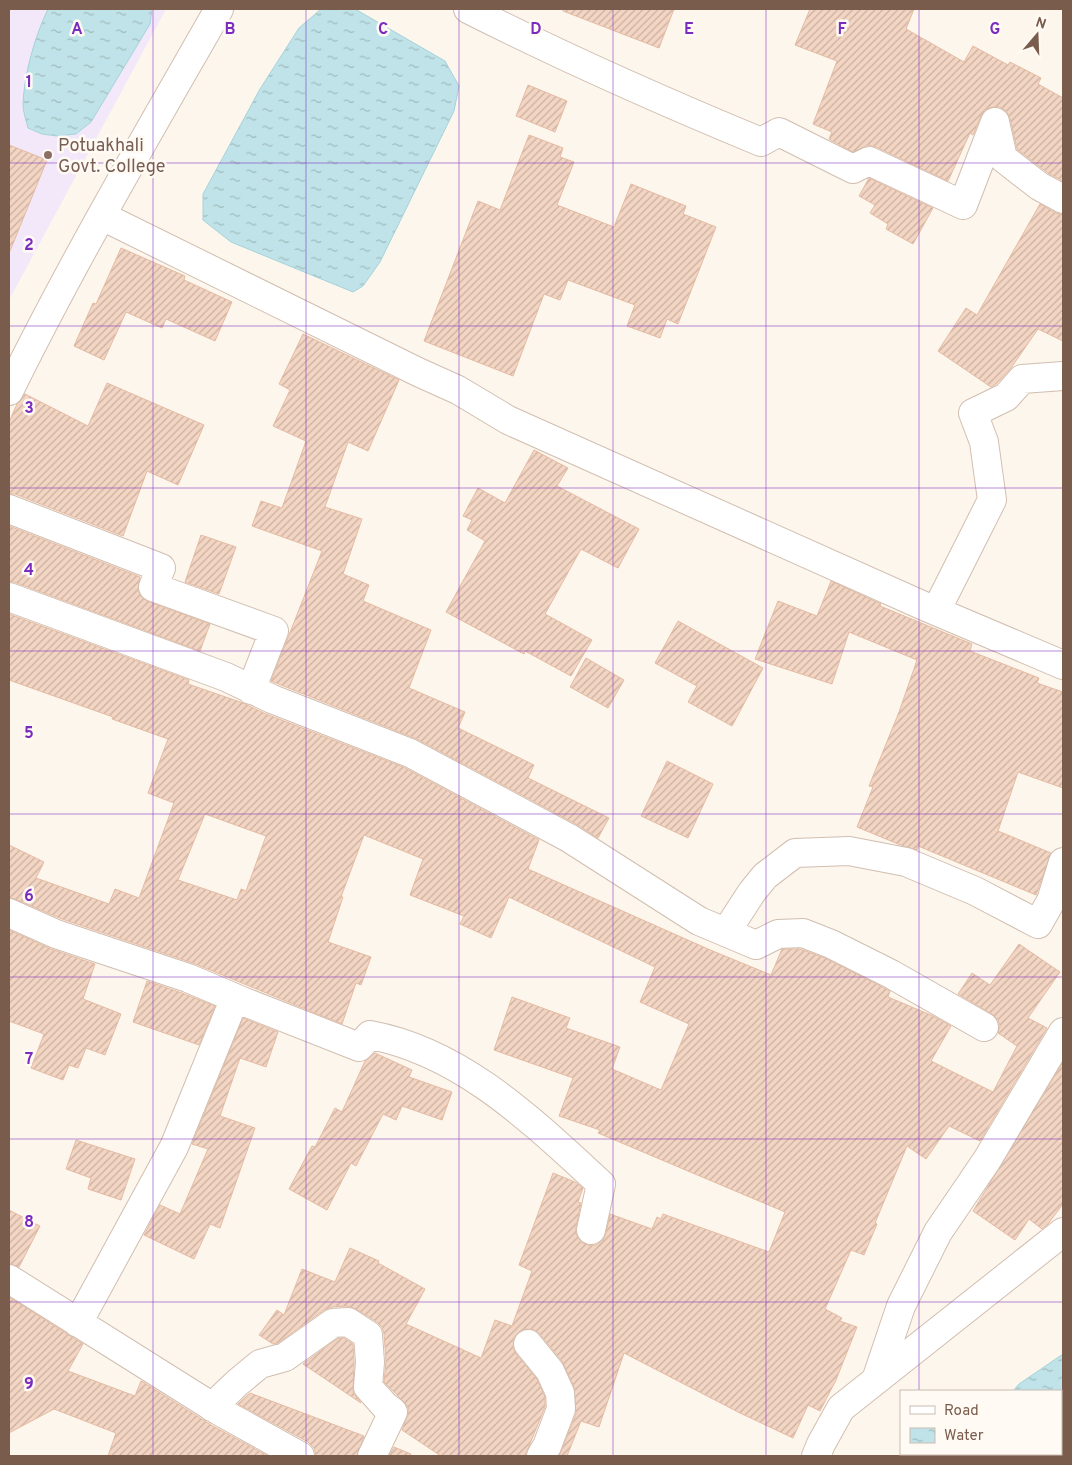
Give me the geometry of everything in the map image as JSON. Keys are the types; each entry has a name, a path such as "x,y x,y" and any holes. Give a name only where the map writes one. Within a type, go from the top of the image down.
{"street":[{"path":"9,391 33,342 102,216 219,9"},
{"path":"468,9 692,114 761,142 779,132 853,169 869,161 963,205 995,122 1003,158 1038,186 1063,199"},
{"path":"102,216 458,390 508,420 936,611 1063,665"},
{"path":"936,611 992,500 984,442 973,413 1006,397 1022,379 1063,376"},
{"path":"9,509 161,568 153,587 274,632 251,690"},
{"path":"9,597 226,677 272,699 410,753 569,838 699,921 756,944 778,934 803,933 831,944 891,974 984,1027"},
{"path":"726,932 752,892 765,876 795,853 849,851 906,862 975,891 1038,924 1051,902 1063,862"},
{"path":"9,914 56,934 188,978 359,1047 370,1035 389,1038 444,1060 470,1075 506,1102 601,1184 591,1230"},
{"path":"78,1323 174,1147 232,1005 242,1001"},
{"path":"876,1380 901,1306 938,1232 987,1160 1063,1032"},
{"path":"816,1456 840,1408 1063,1232"},
{"path":"9,1279 212,1407 300,1456"},
{"path":"212,1407 260,1364 285,1357 333,1323 348,1322 368,1335 370,1362 368,1387 393,1412 372,1456"},
{"path":"528,1344 550,1371 560,1393 561,1409 547,1446 541,1456"}],"shaded area":[{"name":"Potuakhali Govt. College","path":"9,9 166,9 9,300"}],"water":[{"path":"48,9 152,9 150,24 91,122 76,134 57,136 42,134 28,128 24,113 24,92 28,68"},
{"path":"321,9 355,9 445,61 459,86 454,111 380,262 363,286 353,292 231,242 203,220 203,194 260,89 299,28"},
{"path":"1063,1354 1063,1456 962,1456 1062,1455 1062,1390 1014,1390 1019,1384"}],"building":[{"path":"563,9 674,9 659,48 563,11"},
{"path":"810,9 914,9 906,29 964,62 973,46 1008,65 1010,62 1041,78 1038,84 1063,98 1063,181 1048,173 1017,149 1010,118 1006,111 1000,107 985,110 973,135 970,133 948,181 876,147 868,145 853,152 829,139 832,132 813,124 837,61 795,45"},
{"path":"528,85 567,101 555,132 516,116"},
{"path":"529,135 563,148 560,157 574,162 557,205 614,227 631,184 686,206 683,214 716,227 678,324 667,319 660,338 627,326 635,305 568,280 560,300 544,294 513,376 424,341 478,201 500,210"},
{"path":"9,145 47,160 10,251 9,251"},
{"path":"869,178 933,208 913,244 886,229 888,224 870,213 875,205 859,196"},
{"path":"1040,204 1063,215 1063,341 1038,329 1011,368 991,387 938,351 966,308 977,315"},
{"path":"121,248 185,276 184,280 232,302 215,341 166,319 162,328 126,312 104,360 74,346 93,303 96,304"},
{"path":"303,334 399,380 368,451 348,442 325,507 362,519 343,574 369,585 363,601 431,630 409,688 465,712 458,728 534,765 528,778 609,818 598,838 576,824 417,739 271,681 322,551 252,526 261,501 282,508 306,441 273,426 290,390 279,384"},
{"path":"107,383 204,425 178,485 147,471 123,536 15,494 9,494 9,422 17,404 25,394 88,426"},
{"path":"534,450 568,468 557,486 639,529 618,568 581,549 545,614 592,640 571,676 525,651 524,654 446,612 485,541 467,530 472,520 463,516 478,488 505,503"},
{"path":"9,526 140,577 138,590 147,601 210,624 200,651 14,582 9,582"},
{"path":"201,535 236,547 219,594 185,582"},
{"path":"831,581 881,604 880,606 972,644 970,651 1039,678 1037,683 1063,692 1063,788 1018,772 998,831 1051,853 1036,895 918,846 917,850 903,846 857,827 873,787 869,786 899,712 917,660 849,632 832,684 755,659 778,601 817,616"},
{"path":"9,614 189,680 188,684 243,703 266,714 403,767 539,840 528,869 771,975 782,949 800,949 825,958 890,991 888,997 933,1016 951,1026 931,1061 993,1092 1017,1046 998,1033 1000,1026 998,1020 992,1014 958,994 972,973 990,985 1019,944 1060,972 1028,1018 1047,1028 980,1141 949,1126 926,1159 907,1146 875,1223 877,1224 864,1255 851,1250 825,1309 842,1318 840,1321 857,1327 836,1380 820,1411 808,1405 793,1438 624,1353 599,1427 581,1421 567,1456 559,1456 576,1414 574,1387 562,1361 540,1334 534,1330 526,1329 519,1332 514,1338 513,1347 516,1354 537,1379 545,1397 545,1407 525,1456 441,1456 402,1430 409,1411 407,1405 384,1382 386,1361 384,1334 382,1327 377,1322 356,1309 347,1306 332,1307 324,1310 278,1343 273,1344 259,1335 277,1310 284,1315 302,1269 335,1282 350,1248 379,1261 378,1263 425,1289 406,1324 481,1358 495,1320 512,1326 532,1271 519,1265 553,1173 575,1182 583,1188 578,1202 581,1203 576,1234 581,1242 588,1245 596,1245 603,1240 610,1214 652,1229 657,1217 661,1219 663,1214 769,1252 785,1212 598,1133 600,1130 559,1116 573,1078 494,1050 512,997 570,1018 566,1028 620,1047 612,1069 661,1090 689,1024 640,1002 655,967 509,897 491,938 460,924 464,916 410,895 423,859 364,835 341,897 343,897 328,942 371,957 361,985 356,983 342,1024 193,963 62,919 9,898 9,845 44,862 36,878 109,904 115,889 139,898 174,803 148,793 168,739 9,680","holes":["205,814 266,836 246,891 241,889 237,900 178,880"]},
{"path":"678,621 763,668 732,726 688,702 697,686 655,663"},
{"path":"586,658 624,680 608,708 570,687"},
{"path":"667,761 713,784 688,838 641,816"},
{"path":"9,930 51,949 95,964 83,999 121,1014 105,1055 86,1048 78,1068 69,1065 63,1080 31,1068 44,1034 9,1021"},
{"path":"147,981 215,1006 199,1045 133,1022"},
{"path":"243,1018 278,1032 266,1067 240,1058 220,1116 255,1128 220,1228 210,1224 194,1259 144,1235 160,1205 180,1214 208,1149 192,1144"},
{"path":"375,1053 412,1070 409,1077 452,1092 442,1120 402,1106 396,1120 383,1114 356,1166 351,1163 327,1210 289,1189 312,1146 315,1147 335,1108 342,1112 365,1061"},
{"path":"1063,1062 1063,1204 1042,1229 1029,1219 1015,1240 973,1211"},
{"path":"76,1140 135,1159 121,1200 88,1189 91,1178 66,1169"},
{"path":"9,1210 40,1226 19,1267 9,1264"},
{"path":"9,1297 83,1344 68,1371 135,1396 141,1381 211,1425 268,1456 108,1456 116,1433 54,1409 9,1433"},
{"path":"338,1338 344,1338 353,1344 353,1392 361,1403 303,1364"},
{"path":"250,1393 364,1436 357,1456 316,1456 314,1448 308,1442 238,1404"},
{"path":"394,1447 411,1454 410,1456 389,1456"}],"place":[{"name":"Potuakhali Govt. College","path":"48,155"}]}
